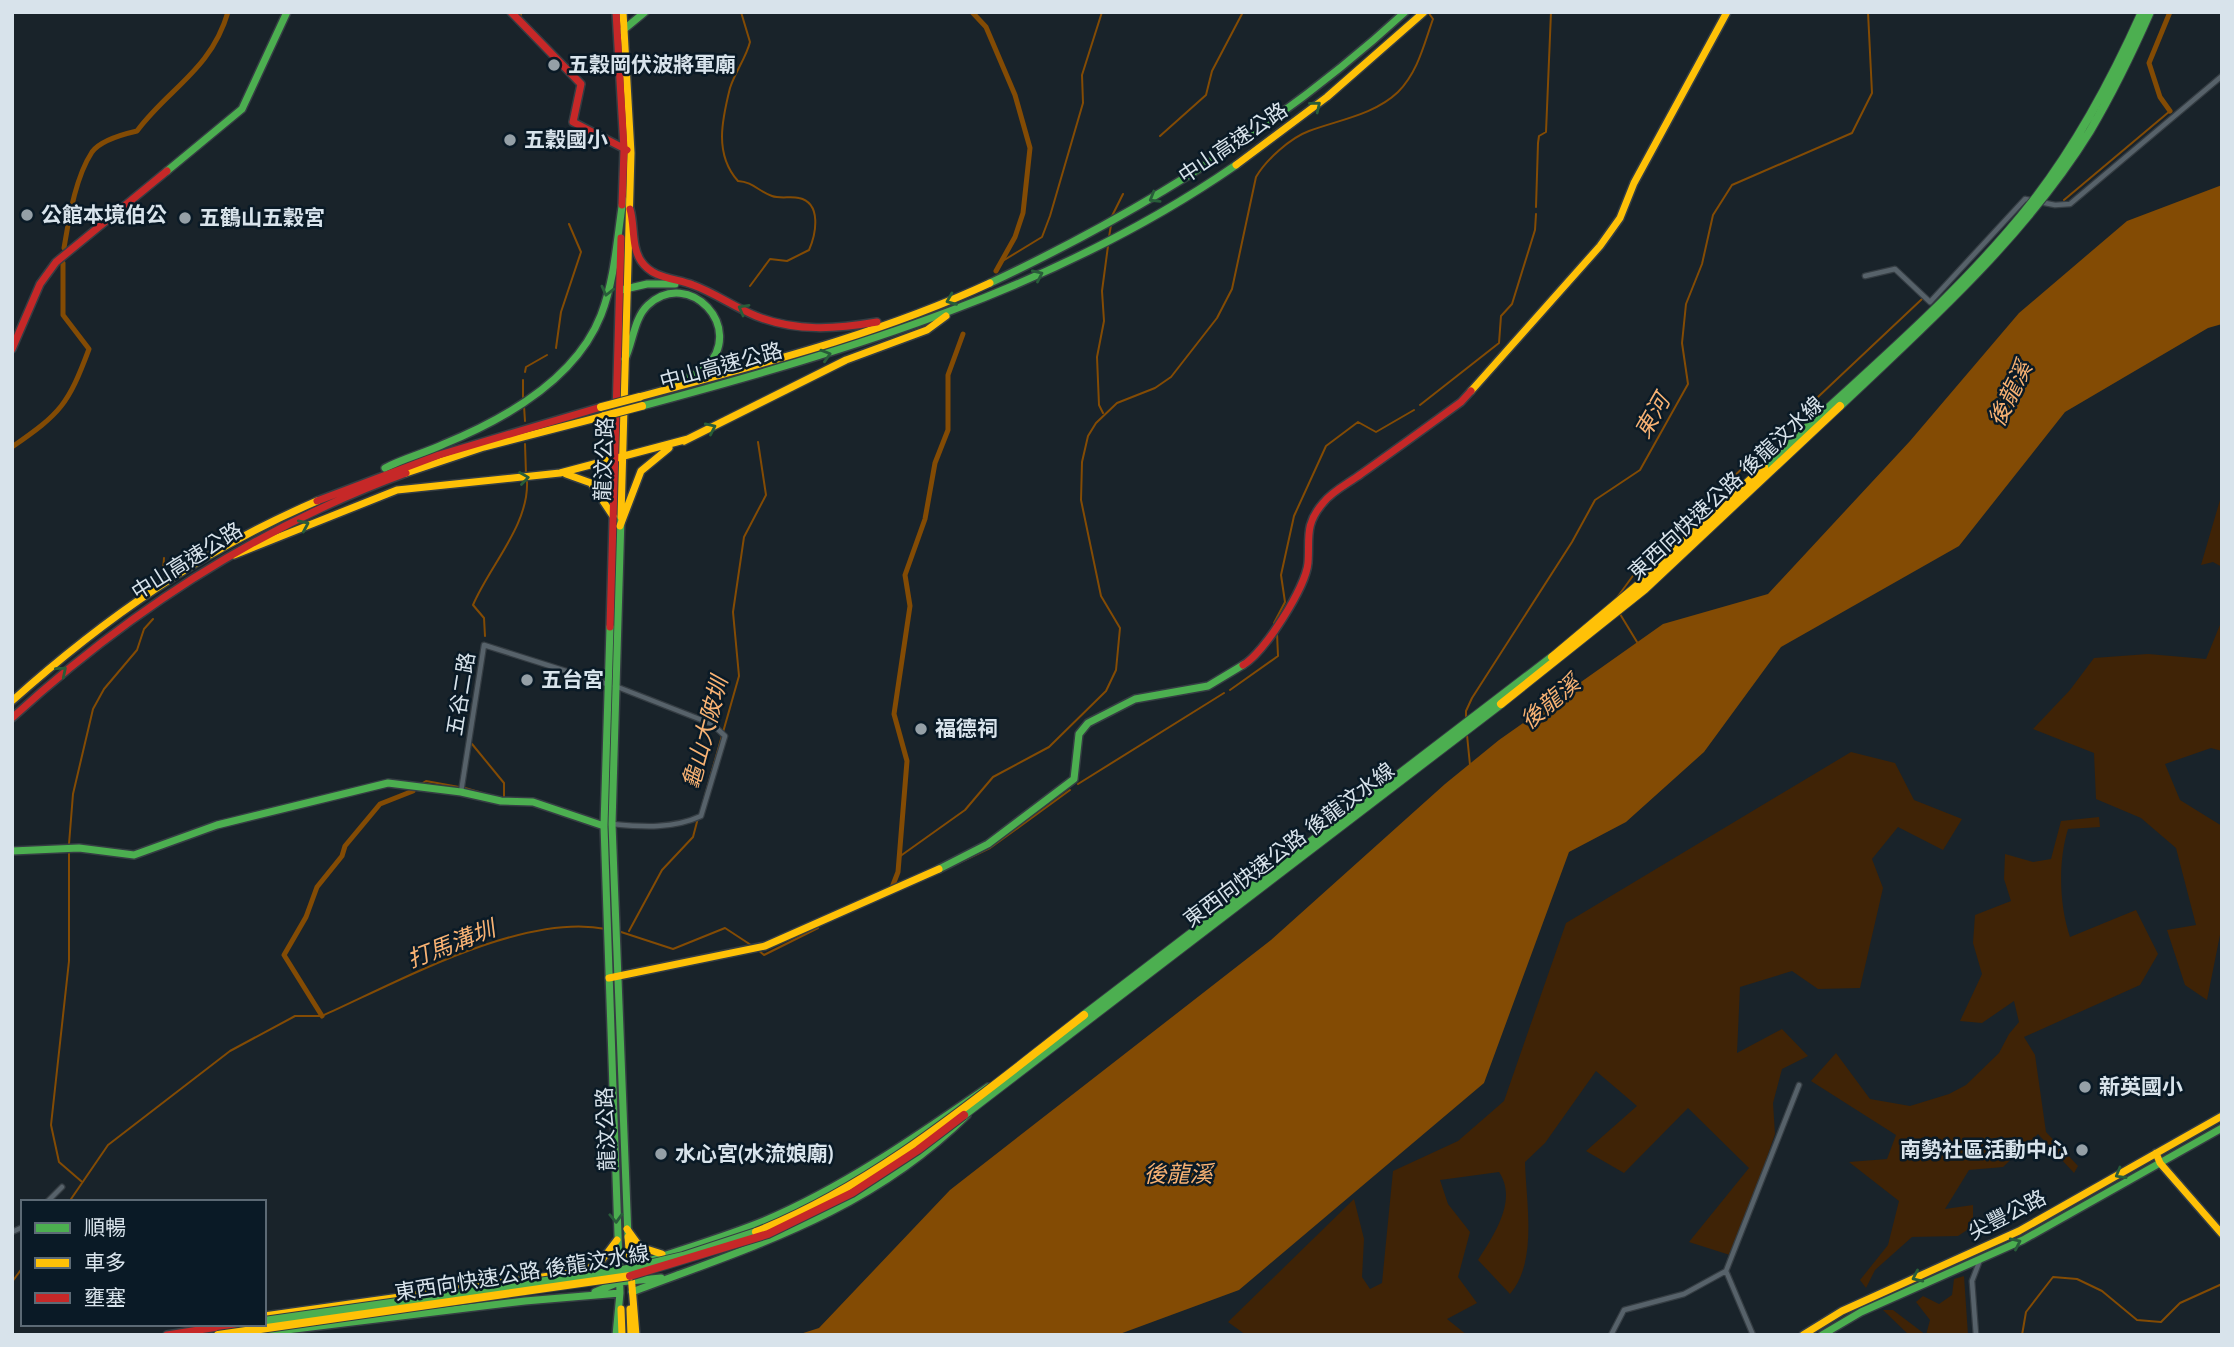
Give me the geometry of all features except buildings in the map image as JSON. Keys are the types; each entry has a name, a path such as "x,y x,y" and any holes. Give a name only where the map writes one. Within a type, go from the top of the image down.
{"main road":[{"path":"12,349 40,284 56,262 242,109 287,12"},
{"path":"511,12 582,84 573,122 628,151"},
{"name":"龍汶公路","path":"616,12 621,32"},
{"name":"龍汶公路","path":"620,1293 614,977 608,825 613,516 625,359 623,200 628,151 621,32 623,12"},
{"path":"621,32 645,12"},
{"name":"中山高速公路","path":"640,401 662,391 904,318 1026,267 1163,192 1288,110 1405,12"},
{"name":"中山高速公路","path":"12,718 40,690 113,629 219,561 290,520 342,497 447,458 602,412 796,364 954,311 1085,253 1215,178 1298,120 1381,53 1424,12"},
{"path":"614,977 765,946 826,921 890,887 956,862 988,845 1074,779 1079,734 1088,723 1106,711 1135,699 1208,686 1252,660 1276,628 1301,582 1308,564 1309,527 1323,502 1461,402 1600,246 1620,218 1634,183 1727,12"},
{"name":"東西向快速公路 後龍汶水線","path":"266,1318 587,1277 657,1263 741,1238 849,1186 915,1145 1580,635 1670,557 1967,275 2014,224 2070,148 2103,96 2142,12"},
{"name":"東西向快速公路 後龍汶水線","path":"221,1334 586,1284 688,1262 768,1234 852,1193 971,1110 1585,640 1674,562 1997,254 2077,153 2126,67 2150,12"},
{"name":"龍汶公路","path":"611,685 620,526 617,460 630,209 626,186"},
{"path":"363,481 395,463 454,440 512,410 551,382 577,354 594,330 604,304 623,200"},
{"path":"630,209 635,223 636,251 646,268 655,274 692,285 753,315 795,329 822,330 904,318"},
{"path":"624,289 647,284 692,285"},
{"path":"625,359 642,313 653,300 666,294 684,292 705,302 720,325 718,352 699,372 662,391"},
{"path":"620,526 641,471 657,456 846,360 927,330 954,311"},
{"name":"中山高速公路","path":"12,701 95,627 137,598 290,511 363,481 499,435 602,412"},
{"path":"219,561 323,516 397,490 560,473 688,439"},
{"path":"560,473 582,477 591,483 613,516"},
{"path":"12,851 69,848 134,855 203,829 334,794 388,783 461,790 501,801 533,802 608,825"},
{"name":"龍汶公路","path":"614,977 629,1275"},
{"path":"589,1294 619,1282 665,1254 763,1222 811,1198 868,1166 993,1084"},
{"path":"632,1292 770,1242 855,1200 941,1141 971,1110"},
{"name":"尖豐公路","path":"1803,1335 1842,1311 2019,1231 2222,1116"},
{"name":"尖豐公路","path":"1822,1335 1861,1312 2023,1240 2222,1128"},
{"path":"2156,1153 2160,1163 2222,1234"},
{"path":"628,1229 636,1245 649,1252 665,1254"},
{"path":"585,1271 602,1259 617,1240"},
{"path":"266,1318 585,1271 671,1276"},
{"path":"629,1275 636,1335"},
{"path":"629,1275 631,1335"},
{"path":"246,1335 589,1294 620,1293"},
{"path":"616,1335 620,1293"},
{"path":"620,1293 622,1335"},
{"path":"167,1335 224,1326"},
{"path":"221,1334 240,1335"}],"street":[{"path":"1865,276 1895,269 1930,302 2025,198 2055,205 2070,204 2222,76"},
{"name":"五谷二路","path":"461,790 484,645 611,685"},
{"path":"608,825 667,826 683,824 701,816 725,736 712,724 611,685"},
{"path":"1611,1335 1623,1310 1684,1294 1726,1271 1800,1085"},
{"path":"49,1200 62,1187"},
{"path":"1976,1250 1980,1259 1972,1281 1976,1335"},
{"path":"1726,1271 1753,1335"}],"shaded area":[{"path":"2222,493 2222,567 2213,562 2201,565"},
{"path":"2222,620 2222,751 2211,748 2165,764 2180,800 2222,826 2222,925 2207,1000 2185,985 2167,930 2196,925 2176,848 2141,818 2096,799 2094,753 2033,729 2070,690 2094,658 2148,654 2206,659"},
{"path":"1851,752 1895,763 1914,800 1962,819 1943,850 1898,827 1872,859 1883,888 1860,988 1818,989 1792,971 1740,987 1737,1053 1782,1029 1808,1056 1782,1069 1773,1103 1775,1134 1733,1256 1689,1242 1749,1168 1688,1108 1624,1173 1586,1151 1637,1106 1596,1071 1545,1143 1525,1162 1527,1249 1519,1281 1510,1294 1478,1260 1497,1229 1505,1206 1506,1194 1499,1172 1440,1180 1448,1204 1470,1232 1458,1277 1477,1303 1447,1319 1467,1335 1246,1335 1228,1322 1354,1199 1364,1239 1362,1277 1370,1289 1382,1283 1393,1171 1458,1141 1504,1101 1566,923"},
{"path":"2099,817 2100,827 2068,829 2061,883 2070,937 2136,910 2158,954 2140,985 2024,1037 2035,1055 2046,1132 2078,1166 2074,1173 2038,1134 2003,1167 1969,1170 1945,1209 1973,1205 1973,1226 1958,1236 1912,1237 1875,1270 1866,1288 1860,1280 1888,1245 1899,1201 1849,1162 1887,1159 1896,1135 1811,1081 1836,1053 1870,1099 1910,1106 1949,1094 1966,1085 1999,1053 2019,1022 2014,1001 1982,1023 1960,1021 1982,974 1973,943 1975,915 2011,901 2004,879 2005,854 2033,862 2051,859 2061,821"},
{"path":"1964,1276 1968,1335 1926,1335 1930,1320 1916,1302 1923,1296 1939,1304 1952,1295 1954,1279"},
{"path":"1883,1310 1893,1310 1926,1335 1909,1335"}],"water":[{"name":"後龍溪","path":"2222,185 2222,324 2208,328 2065,412 1959,546 1781,647 1704,752 1626,822 1569,852 1484,1083 1239,1290 1117,1335 797,1335 819,1328 950,1190 1271,940 1445,784 1499,740 1663,624 1768,594 1910,441 2019,313 2127,221"}],"waterway":[{"path":"64,248 77,186 92,152 106,141 137,131 200,64 221,32 228,12"},
{"name":"龜山大陂圳","path":"741,12 750,42 732,82 724,112 722,136 726,160 738,181 748,183 772,196 796,197 806,201 814,212 815,220 814,236 809,250 787,261 770,259 750,286"},
{"path":"972,12 986,27 1015,95 1030,148 1023,213 1015,237 996,271"},
{"path":"1001,262 1042,237 1083,103 1082,75 1102,12"},
{"path":"1160,136 1206,95 1212,71 1243,12"},
{"path":"899,857 965,810 993,777 1049,747 1106,691 1116,670 1120,628 1101,596 1081,500 1082,462 1088,436 1096,423 1117,403 1155,388 1171,377 1217,318 1232,289 1256,177 1260,170 1279,150 1302,134 1367,112 1398,92 1411,76 1423,48 1433,19 1428,12"},
{"path":"1536,207 1538,143 1539,136 1546,132 1551,12"},
{"name":"東河","path":"1466,719 1466,711 1472,698 1572,542 1595,500 1640,470 1688,384 1682,343 1686,304 1702,264 1713,215 1732,185 1852,133 1872,93 1868,12"},
{"path":"2170,12 2149,63 2160,97 2170,111"},
{"path":"2064,200 2170,111"},
{"path":"1112,216 1123,194"},
{"path":"1420,405 1499,343 1501,316 1512,304 1535,230 1536,214"},
{"path":"556,348 561,312 581,252 569,224"},
{"path":"1109,237 1111,225"},
{"path":"1103,413 1099,405 1097,357 1104,321 1102,291 1108,246"},
{"path":"12,447 42,425 61,406 75,383 89,349 63,315 63,263"},
{"path":"1616,599 1643,562 1922,299"},
{"path":"891,890 898,872 907,761 894,714 910,606 905,575 925,519 935,463 948,430 948,375 963,334"},
{"path":"525,372 526,367 547,355"},
{"path":"523,380 523,398"},
{"path":"524,406 525,421"},
{"path":"1274,623 1285,602 1281,575 1294,516 1326,446 1358,422 1376,432 1414,410"},
{"name":"龜山大陂圳","path":"702,806 739,676 733,612 744,537 766,495 758,442"},
{"path":"525,444 526,474"},
{"path":"485,636 484,618 473,605 522,513 527,481"},
{"path":"163,570 164,558"},
{"path":"1620,614 1637,642"},
{"path":"69,844 73,794 93,709 104,689 137,650 144,629 153,619"},
{"path":"1230,690 1278,656 1277,633"},
{"path":"1078,784 1224,693"},
{"name":"東河","path":"1467,735 1470,765"},
{"path":"472,744 504,783 504,797"},
{"path":"421,784 426,781 459,787"},
{"path":"465,788 493,796"},
{"path":"944,870 990,848 1070,790"},
{"path":"322,1016 284,955 306,917 317,887 342,856 345,846 380,804 413,791"},
{"name":"龜山大陂圳","path":"629,931 662,870 693,837 698,818"},
{"path":"69,850 69,961 51,1125 59,1162 81,1181"},
{"name":"打馬溝圳","path":"70,1200 108,1145 230,1051 295,1016 322,1016 423,969 500,940 573,926 606,929"},
{"name":"打馬溝圳","path":"618,931 673,949 725,928 754,947"},
{"name":"打馬溝圳","path":"758,950 764,955 818,928"},
{"name":"打馬溝圳","path":"12,1282 21,1270"},
{"path":"2022,1335 2026,1312 2053,1277 2077,1279 2102,1291 2137,1320 2161,1322 2180,1303 2222,1284"}],"traffic: fast":[{"path":"167,171 242,109 287,12"},
{"path":"622,31 645,12"},
{"path":"990,283 1101,227 1208,163 1310,92 1405,12"},
{"path":"1764,467 1938,306 2033,201 2093,110 2142,12"},
{"path":"1840,406 1974,276 2036,206 2090,131 2107,102 2150,12"},
{"path":"642,406 874,338 1024,281 1097,247 1168,209 1236,165"},
{"path":"385,468 467,434 514,409 536,394 575,359 590,338 606,301 613,273 623,200"},
{"path":"621,290 647,284 675,284"},
{"path":"625,359 637,323 648,305 664,295 680,293 695,298 707,307 716,320 720,336 717,352 703,370 673,384"},
{"path":"621,517 612,824 628,1237"},
{"path":"610,627 604,826 620,1293 616,1335"},
{"path":"1084,1015 1552,657"},
{"path":"939,869 988,844 1074,779 1079,734 1088,723 1135,699 1208,686 1243,665"},
{"path":"964,1115 1501,704"},
{"path":"12,851 79,848 134,855 217,825 388,783 461,792 501,801 533,802 604,826"},
{"path":"643,1263 764,1221 823,1193 879,1160 988,1087"},
{"path":"632,1292 767,1241 851,1201 891,1177 930,1148 967,1115"},
{"path":"1822,1335 1861,1312 2023,1240 2222,1128"},
{"path":"266,1321 623,1270 683,1256 756,1232"},
{"path":"585,1271 604,1271"},
{"path":"595,1292 619,1282 661,1278"},
{"path":"246,1335 525,1301 620,1293"}],"traffic: slow":[{"path":"621,517 631,153 623,12"},
{"path":"1236,165 1327,97 1424,12"},
{"path":"1471,391 1600,246 1620,218 1634,183 1727,12"},
{"path":"639,397 772,361 861,333 948,302 990,283"},
{"path":"684,441 846,360 927,330 946,316"},
{"path":"601,407 639,397"},
{"path":"604,416 642,406"},
{"path":"1501,704 1645,589 1840,406"},
{"path":"406,473 484,447 604,416"},
{"path":"234,555 397,490 560,473 688,439"},
{"path":"620,526 641,471 669,448"},
{"path":"1552,657 1639,584 1764,467"},
{"path":"566,474 591,483 613,516"},
{"path":"12,701 83,641 156,588 234,542 317,501"},
{"path":"609,978 765,946 939,869"},
{"path":"756,1232 845,1189 886,1163 967,1106 1084,1015"},
{"path":"1803,1335 1842,1311 2019,1231 2222,1116"},
{"path":"2156,1153 2160,1163 2222,1234"},
{"path":"627,1229 640,1247 662,1254"},
{"path":"628,1237 636,1335"},
{"path":"266,1316 585,1271 602,1260 617,1240"},
{"path":"218,1335 630,1276"},
{"path":"621,1309 622,1335"},
{"path":"630,1309 631,1335"}],"traffic: jam":[{"path":"511,12 581,84 573,122 627,150"},
{"path":"616,12 624,149 622,205"},
{"path":"12,349 40,284 56,262 167,171"},
{"path":"630,209 638,255 646,267 658,275 693,285 756,316 786,325 816,328 877,322"},
{"path":"610,627 621,238"},
{"path":"1243,665 1272,634 1300,587 1308,563 1310,525 1323,503 1461,402 1471,391"},
{"path":"317,501 439,455 601,407"},
{"path":"12,718 102,643 197,576 298,519 406,473"},
{"path":"630,1276 768,1234 852,1193 918,1150 964,1115"},
{"path":"167,1335 224,1326"}],"place":[{"name":"五穀岡伏波將軍廟","path":"554,65"},
{"name":"五穀國小","path":"510,140"},
{"name":"公館本境伯公","path":"27,215"},
{"name":"五鶴山五穀宮","path":"185,218"},
{"name":"五台宮","path":"527,680"},
{"name":"福德祠","path":"921,729"},
{"name":"新英國小","path":"2085,1087"},
{"name":"南勢社區活動中心","path":"2082,1150"},
{"name":"水心宮(水流娘廟)","path":"661,1154"}]}
